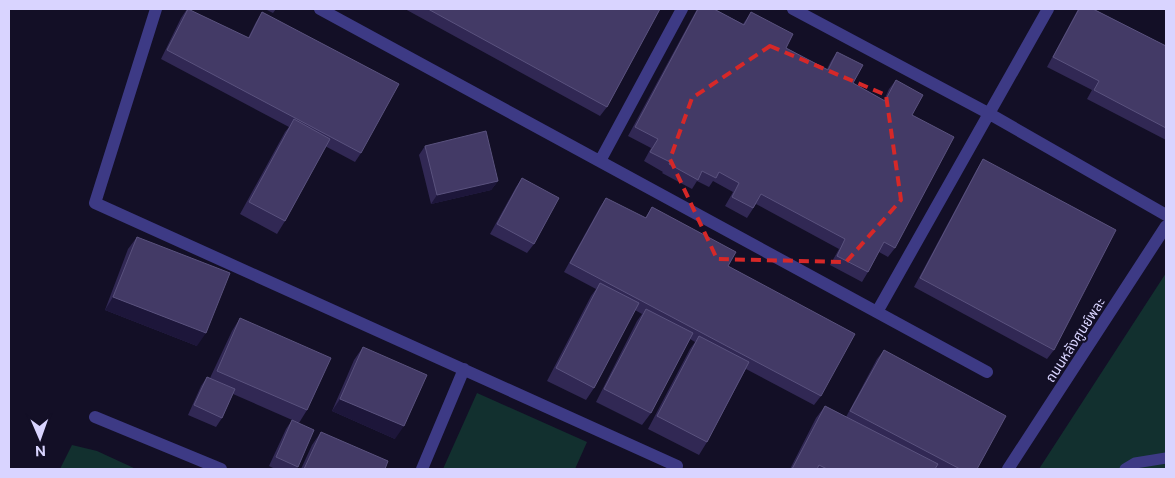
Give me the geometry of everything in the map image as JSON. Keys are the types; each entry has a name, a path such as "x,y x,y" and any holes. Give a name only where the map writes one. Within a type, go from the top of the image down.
{"street":[{"path":"156,9 95,203 678,466"},
{"path":"320,9 988,372"},
{"path":"600,161 682,9"},
{"path":"793,9 988,113 1166,215"},
{"path":"877,312 1048,9"},
{"name":"ถนนหลังศูนย์พละ","path":"1008,469 1166,226"},
{"path":"422,469 464,369"},
{"path":"95,417 221,469"}],"lane":[{"path":"1125,469 1134,463 1166,458"}],"highlighted area":[{"path":"770,46 886,95 901,200 846,262 717,259 670,159 692,98"}],"green space":[{"path":"1166,273 1166,469 1039,469"},
{"path":"477,393 587,442 575,469 443,469"},
{"path":"72,445 97,451 136,469 60,469"}],"building":[{"path":"188,9 249,38 262,12 399,84 361,153 167,50"},
{"path":"428,9 660,9 607,107"},
{"path":"698,9 714,9 744,25 751,12 793,34 786,48 828,70 837,52 863,65 853,83 885,101 896,80 923,95 912,115 954,137 895,248 884,242 868,272 837,256 845,239 761,194 753,208 732,197 739,183 719,172 716,178 702,171 698,180 650,152 658,139 635,127"},
{"path":"1079,9 1093,9 1166,46 1166,128 1094,90 1099,81 1053,57"},
{"path":"294,119 330,139 285,221 249,202"},
{"path":"486,131 498,181 437,195 425,146"},
{"path":"983,159 1116,230 1054,350 920,278"},
{"path":"522,178 559,198 534,244 497,224"},
{"path":"606,198 646,218 652,207 736,252 728,266 855,334 821,396 570,263"},
{"path":"137,237 230,273 206,333 113,297"},
{"path":"600,283 639,303 594,388 556,368"},
{"path":"646,309 693,333 651,413 604,389"},
{"path":"240,318 331,358 307,410 217,371"},
{"path":"699,336 749,362 707,442 657,416"},
{"path":"363,347 427,375 404,426 340,399"},
{"path":"884,350 1006,416 977,469 960,469 850,411"},
{"path":"207,377 235,389 222,418 194,405"},
{"path":"825,406 938,464 935,469 827,469 819,465 817,469 792,469"},
{"path":"292,420 314,430 298,467 276,457"},
{"path":"321,432 388,461 385,469 304,469"}]}
